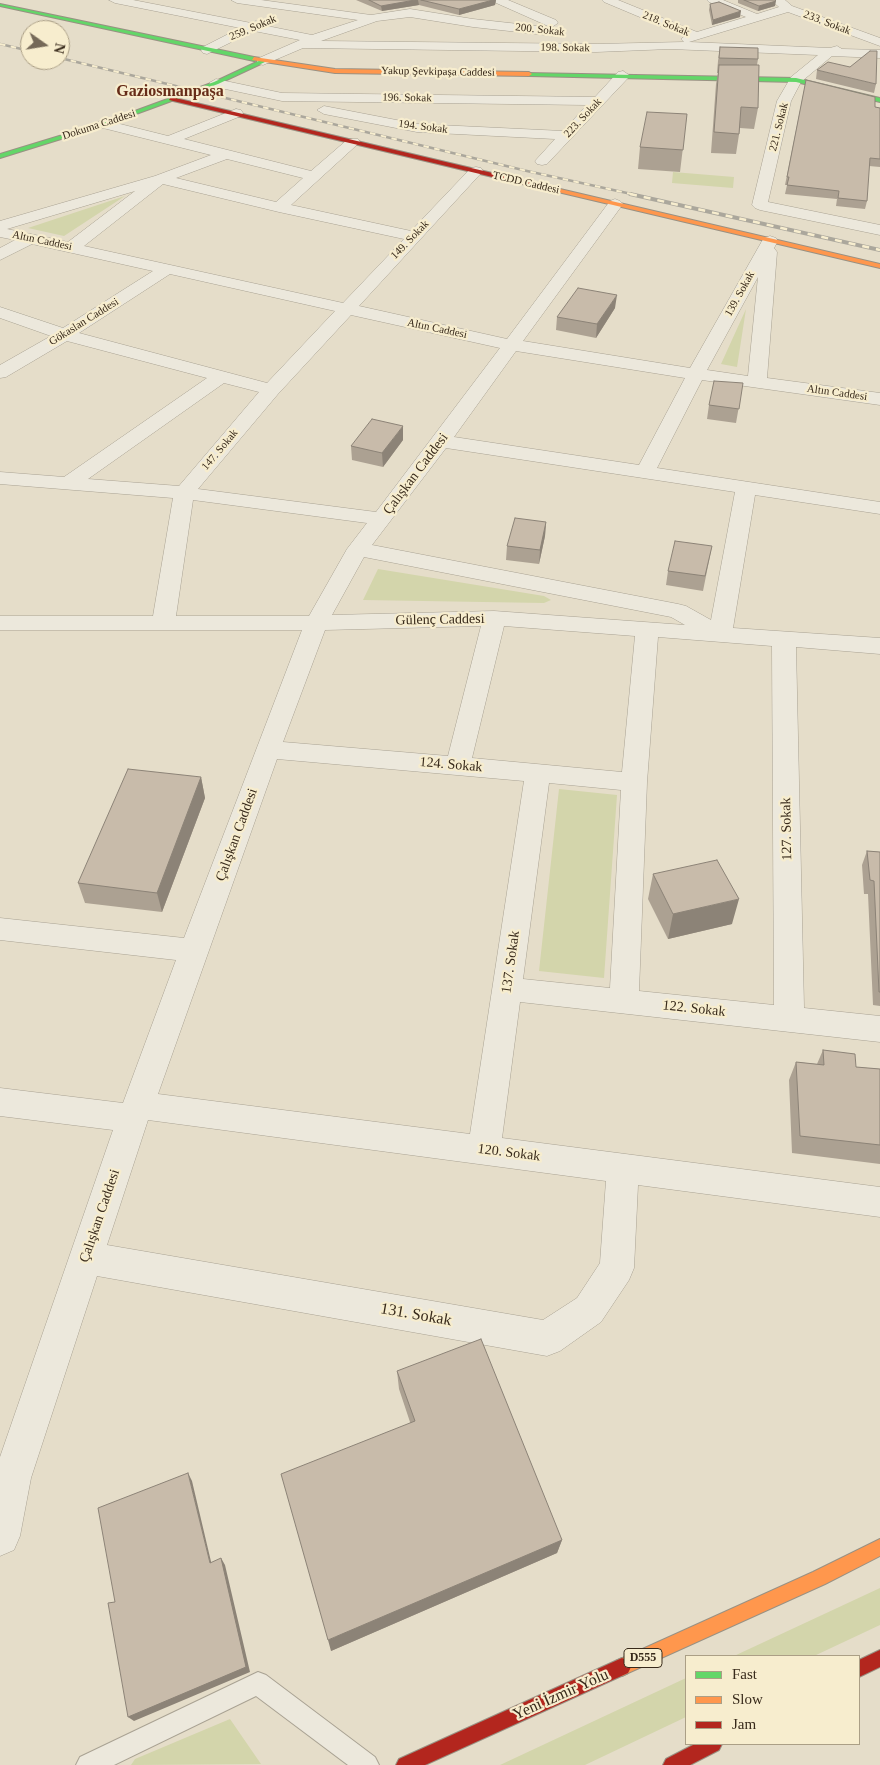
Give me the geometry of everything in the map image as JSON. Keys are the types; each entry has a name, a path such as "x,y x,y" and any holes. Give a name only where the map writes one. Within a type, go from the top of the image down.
{"main road":[{"name":"Yakup Şevkipaşa Caddesi","path":"0,5 263,62 335,71 462,60 595,53 623,76 796,80 880,100"},
{"name":"Dokuma Caddesi","path":"0,156 104,124 197,90 263,62"},
{"name":"TCDD Caddesi","path":"171,99 880,266"},
{"name":"Yeni İzmir Yolu","path":"405,1765 819,1578 880,1547"},
{"path":"860,1668 880,1658"},
{"path":"672,1765 711,1745"}],"street":[{"name":"198. Sokak","path":"115,0 251,27 307,42 462,60 595,53 670,44 880,54"},
{"path":"236,0 300,10 375,18"},
{"path":"283,0 300,10"},
{"name":"200. Sokak","path":"404,8 473,23 571,32 498,0"},
{"name":"218. Sokak","path":"608,0 697,36"},
{"path":"713,0 757,17"},
{"name":"233. Sokak","path":"776,0 788,8 877,41"},
{"path":"263,62 307,42 424,2"},
{"path":"670,44 788,8"},
{"name":"259. Sokak","path":"207,50 251,27 300,10"},
{"path":"462,60 473,23"},
{"name":"221. Sokak","path":"877,41 829,52 796,80 784,101 760,206 879,230"},
{"name":"223. Sokak","path":"542,161 623,76"},
{"name":"196. Sokak","path":"216,82 282,97 599,101"},
{"name":"194. Sokak","path":"282,97 322,109 416,128 567,135"},
{"path":"170,140 236,113"},
{"path":"104,124 314,176"},
{"path":"279,207 353,142"},
{"path":"0,226 160,179 227,154"},
{"name":"149. Sokak","path":"344,309 476,171"},
{"path":"160,179 414,236"},
{"path":"72,246 160,179"},
{"name":"Çalışkan Caddesi","path":"0,1536 6,1478 86,1258 136,1112 268,749 316,623 358,549 441,442 615,204"},
{"path":"879,230 880,213"},
{"name":"Altın Caddesi","path":"0,232 72,246 344,309 512,345 696,374 880,399"},
{"path":"0,255 31,238"},
{"name":"139. Sokak","path":"645,472 696,374 770,241"},
{"name":"139. Sokak","path":"757,382 770,241"},
{"name":"Gökaslan Caddesi","path":"0,373 167,269"},
{"name":"147. Sokak","path":"184,493 270,390 344,309"},
{"path":"0,312 65,334 270,390"},
{"path":"69,483 221,377"},
{"path":"441,442 880,508"},
{"path":"0,478 184,493 382,519"},
{"path":"358,549 678,611 720,634 746,487"},
{"path":"163,624 184,493"},
{"path":"458,766 494,618"},
{"name":"Gülenç Caddesi","path":"0,624 316,623 494,618 880,646"},
{"path":"624,1001 634,782 646,630"},
{"name":"127. Sokak","path":"784,639 790,1019"},
{"name":"124. Sokak","path":"268,749 634,782"},
{"name":"137. Sokak","path":"484,1150 538,773"},
{"path":"0,930 195,951"},
{"name":"122. Sokak","path":"507,989 880,1029"},
{"name":"120. Sokak","path":"0,1102 136,1112 484,1150 880,1202"},
{"name":"131. Sokak","path":"86,1258 547,1338 589,1310 617,1268 623,1168"}],"lane":[{"path":"88,1765 258,1683 367,1765"}],"green space":[{"path":"673,172 734,177 733,188 672,183"},
{"path":"125,196 64,236 28,228"},
{"path":"746,309 737,367 721,364"},
{"path":"378,569 544,596 551,600 544,603 363,600"},
{"path":"559,789 617,795 604,978 539,971"},
{"path":"880,1588 880,1625 816,1655 736,1655"},
{"path":"685,1678 685,1717 585,1765 500,1765"},
{"path":"230,1719 261,1764 131,1765 135,1759"}],"building":[{"path":"369,0 415,0 381,6"},
{"path":"421,0 493,0 459,9"},
{"path":"744,0 775,0 776,1 759,6"},
{"path":"719,2 741,11 713,20 710,4"},
{"path":"720,47 758,48 758,59 719,58"},
{"path":"870,51 877,51 876,84 817,70 828,62 850,67"},
{"path":"719,65 759,65 758,108 741,107 739,134 714,132"},
{"path":"806,80 875,97 875,107 880,108 880,159 870,158 867,201 838,198 839,191 787,185"},
{"path":"647,112 687,114 683,150 640,147"},
{"path":"578,288 617,295 597,324 557,317"},
{"path":"714,381 743,383 739,409 709,405"},
{"path":"372,419 403,426 382,453 351,446"},
{"path":"515,518 546,522 540,550 507,546"},
{"path":"675,541 712,546 705,576 668,571"},
{"path":"128,769 201,777 157,893 78,883"},
{"path":"867,851 880,852 880,992 874,881 870,880"},
{"path":"717,860 739,899 673,914 653,874"},
{"path":"823,1050 855,1054 856,1067 880,1069 880,1145 800,1136 796,1062 824,1065"},
{"path":"481,1339 562,1540 328,1640 281,1474 415,1421 397,1371"},
{"path":"188,1473 210,1563 221,1558 246,1667 128,1717 108,1603 115,1602 98,1508"}],"railway":[{"path":"0,44 20,49"},
{"path":"70,60 527,171 636,195"},
{"path":"630,194 880,250"}],"traffic: fast":[{"path":"0,5 254,59"},
{"path":"0,156 104,124 216,83 263,61"},
{"path":"529,74 796,80 880,100"}],"traffic: slow":[{"path":"254,59 335,71 529,74"},
{"path":"543,187 880,266"},
{"path":"622,1667 819,1578 880,1547"}],"traffic: jam":[{"path":"171,99 543,187"},
{"path":"860,1668 880,1658"},
{"path":"405,1765 622,1667"},
{"path":"672,1765 711,1745"}],"district":[{"name":"Gaziosmanpaşa","path":"170,92"}]}
